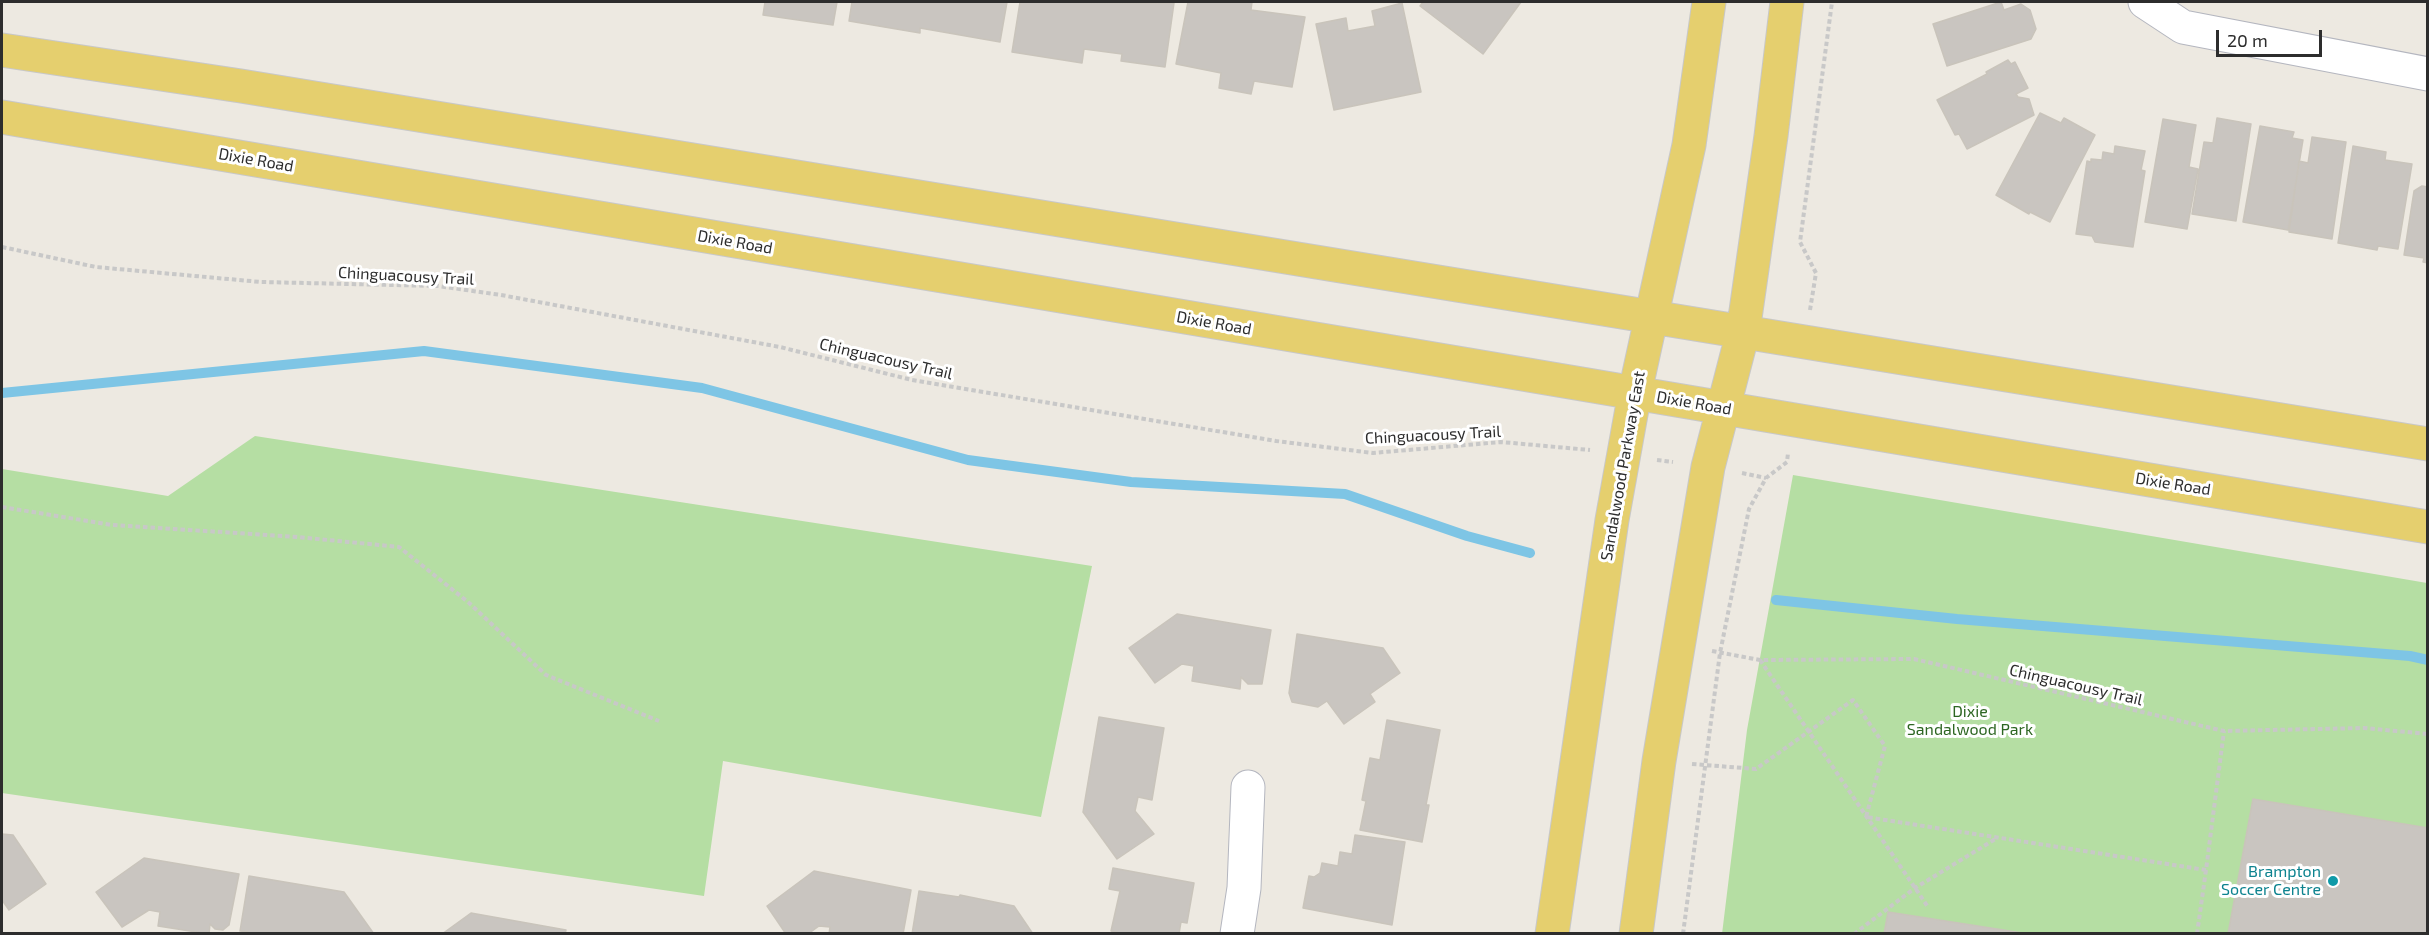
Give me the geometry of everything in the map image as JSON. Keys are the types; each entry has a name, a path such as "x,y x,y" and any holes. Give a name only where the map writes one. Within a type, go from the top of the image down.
{"main road":[{"name":"Sandalwood Parkway East","path":"1552,933 1623,455 1689,145 1709,2"},
{"path":"1636,933 1659,761 1708,467 1725,409 1743,332 1772,136 1786,2"},
{"path":"2,50 252,88 2427,444"},
{"name":"Dixie Road","path":"2,117 2427,526"}],"street":[{"path":"2145,2 2183,27 2427,74"},
{"path":"1237,933 1244,888 1248,787"}],"path":[{"path":"1816,273 1800,242 1832,2"},
{"name":"Chinguacousy Trail","path":"2,247 96,267 261,282 438,286 501,295 780,347 912,380 1276,441 1373,453 1501,442 1558,446 1708,467 1766,478"},
{"path":"1683,933 1720,653 1749,509 1766,478 1787,462"},
{"path":"2,507 112,525 298,537 399,547 468,602 546,675 659,721"},
{"name":"Chinguacousy Trail","path":"1720,653 1760,660 1914,659 2224,731 2364,728 2427,734"},
{"path":"1760,660 1928,907"},
{"path":"1659,761 1756,770 1853,700 1885,746 1866,817"},
{"path":"2197,933 2224,731"},
{"path":"1866,817 2206,870"},
{"path":"1854,933 1915,888 1998,837"}],"green space":[{"path":"255,436 1092,566 1041,817 723,761 704,896 2,793 2,469 168,496"},
{"name":"Dixie Sandalwood Park","path":"1793,475 2427,583 2427,933 1722,934 1747,730"}],"building":[{"path":"765,2 837,2 833,25 763,15"},
{"path":"852,2 1007,2 1000,42 920,28 920,33 849,21"},
{"path":"1020,2 1174,3 1165,67 1121,61 1122,54 1084,49 1082,63 1012,52"},
{"path":"1188,2 1252,2 1251,10 1305,17 1292,87 1254,81 1251,94 1219,88 1221,73 1176,64"},
{"path":"1423,2 1521,2 1483,54 1420,6"},
{"path":"2001,2 2004,10 2021,4 2030,10 2036,29 2031,39 1947,66 1933,24"},
{"path":"1402,3 1421,92 1334,110 1316,24 1346,18 1348,31 1375,26 1372,11"},
{"path":"2008,60 2011,64 2015,62 2028,88 2016,94 2018,97 2029,99 2034,115 1967,149 1959,134 1955,135 1937,100 1987,74 1986,72"},
{"path":"2040,113 2061,123 2064,118 2095,135 2050,222 2030,212 2029,214 1996,195"},
{"path":"2217,118 2251,124 2236,221 2192,214 2204,142 2213,143"},
{"path":"2163,119 2196,125 2189,167 2198,169 2187,229 2145,222"},
{"path":"2260,126 2294,132 2292,138 2303,140 2288,230 2243,222"},
{"path":"2312,137 2346,142 2332,239 2289,232 2299,161 2308,163"},
{"path":"2115,146 2145,151 2141,170 2145,171 2133,247 2095,242 2092,236 2076,234 2087,161 2102,160 2103,152 2114,154"},
{"path":"2353,146 2386,152 2385,160 2412,164 2398,249 2378,246 2377,250 2338,243"},
{"path":"2422,186 2428,187 2428,263 2423,262 2424,258 2404,255 2414,191"},
{"path":"1177,614 1271,630 1262,684 1248,684 1241,677 1240,689 1192,681 1194,666 1182,664 1155,683 1129,648"},
{"path":"1297,634 1383,648 1400,673 1370,694 1375,702 1344,724 1327,701 1318,707 1292,702 1289,693"},
{"path":"1099,717 1164,728 1152,800 1138,797 1135,811 1154,834 1117,859 1083,812"},
{"path":"1387,720 1440,730 1426,805 1429,805 1422,842 1360,830 1366,801 1362,800 1370,758 1380,760"},
{"name":"Brampton Soccer Centre","path":"2253,799 2428,828 2428,934 2228,934"},
{"path":"2,834 13,835 46,884 9,910 2,900"},
{"path":"1355,835 1405,842 1392,925 1303,908 1309,876 1314,877 1320,873 1322,863 1338,866 1340,852 1352,854"},
{"path":"144,858 239,874 229,925 223,930 215,929 210,924 209,934 158,926 160,912 149,910 122,927 96,892"},
{"path":"1113,868 1194,883 1187,923 1181,922 1179,934 1123,934 1111,931 1120,891 1109,889"},
{"path":"814,871 911,890 903,934 829,934 830,927 819,926 808,934 786,934 767,906"},
{"path":"249,876 344,892 374,934 247,934 248,932 240,931"},
{"path":"919,891 959,897 960,895 1014,906 1033,934 912,934"},
{"path":"1888,912 2029,934 1884,934"},
{"path":"471,913 566,930 565,934 442,934"}],"waterway":[{"path":"2,393 424,351 702,388 968,460 1131,482 1345,494 1467,536 1530,553"},
{"path":"1776,600 1957,619 2410,656 2428,660"}],"place":[{"name":"Brampton Soccer Centre","path":"2333,881"}]}
